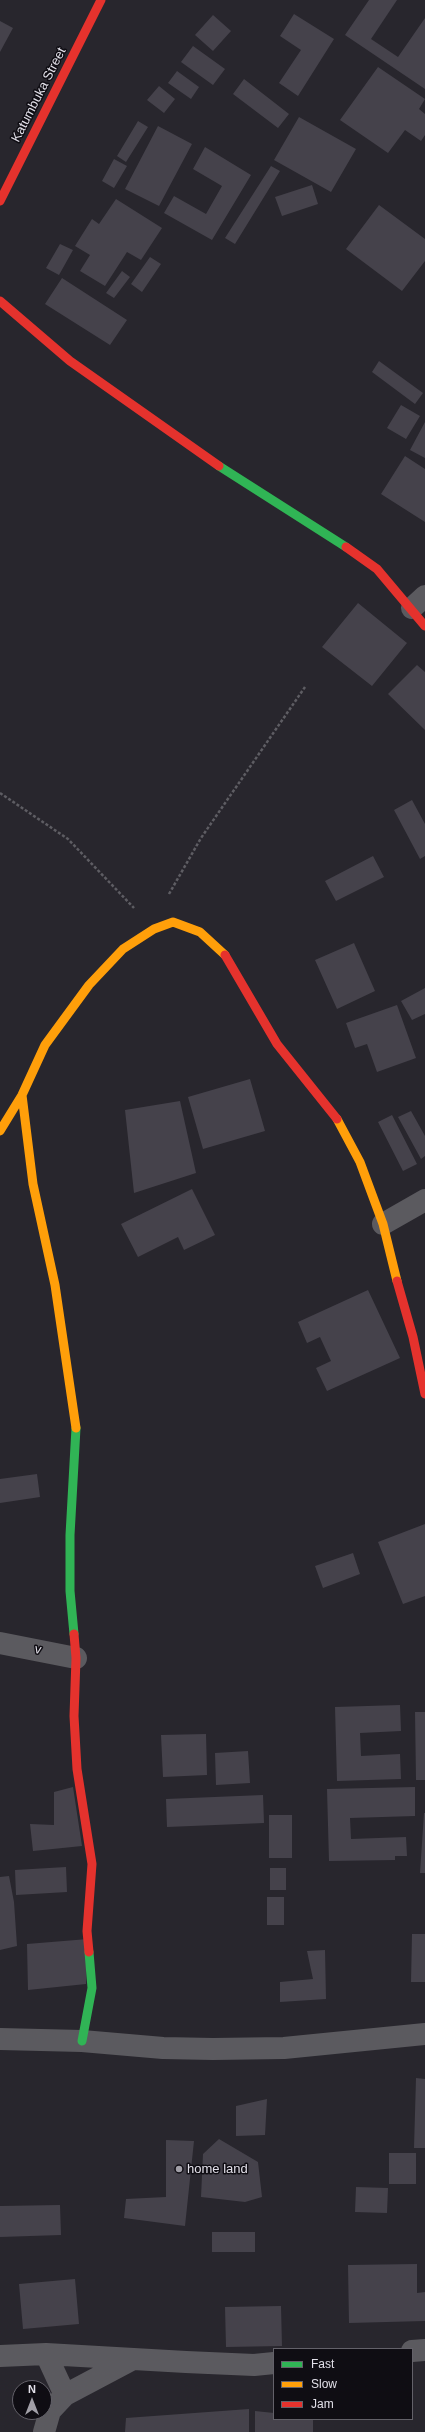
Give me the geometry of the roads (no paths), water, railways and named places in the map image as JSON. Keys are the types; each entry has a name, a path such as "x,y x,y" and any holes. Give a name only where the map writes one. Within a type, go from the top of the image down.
{"street":[{"name":"Katumbuka Street","path":"0,201 101,0"},
{"path":"0,301 70,361 193,450 328,535 377,569 419,602 425,626"},
{"path":"0,1131 22,1095 45,1046 89,985 123,949 151,927 173,922 200,932 223,952 277,1044 339,1121 360,1162 383,1224 398,1286 413,1337 425,1394"},
{"path":"22,1095 34,1184 55,1285 76,1430 70,1535 70,1591 76,1658 74,1716 77,1769 92,1864 87,1931 92,1988 82,2041"},
{"path":"383,1224 425,1200"},
{"name":"v","path":"0,1643 76,1658"},
{"path":"0,2039 82,2041 163,2048 276,2048 425,2034"},
{"path":"413,2351 425,2350"},
{"path":"46,2354 65,2395"},
{"path":"0,2356 46,2354 254,2365 273,2363"},
{"path":"44,2432 50,2411 65,2395 134,2359"}],"place":[{"name":"home land","path":"179,2169"}]}
